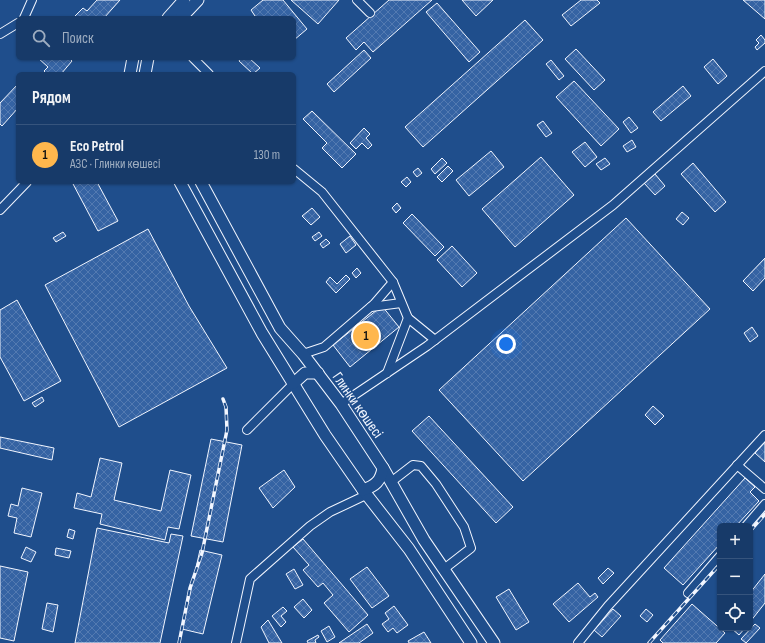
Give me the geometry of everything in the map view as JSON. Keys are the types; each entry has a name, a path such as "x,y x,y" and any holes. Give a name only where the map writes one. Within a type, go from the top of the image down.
{"main road":[{"path":"170,16 184,0"},
{"path":"183,16 198,0"},
{"path":"130,72 134,60"},
{"path":"145,72 148,60"},
{"path":"181,184 262,333 294,383 325,436 364,492 409,549 471,643"},
{"name":"Глинки көшесі","path":"202,184 280,328 303,354 341,404 383,468 424,540 494,643"},
{"path":"294,383 305,373 318,373"},
{"path":"364,492 377,483 382,476 383,468"}],"street":[{"path":"25,16 32,0"},
{"path":"357,0 370,13"},
{"path":"0,34 16,23"},
{"path":"195,60 207,72"},
{"path":"341,404 435,340 613,205 765,72"},
{"path":"296,171 322,192 393,282 408,318 435,340"},
{"path":"0,210 25,184"},
{"path":"303,354 324,347 371,307 393,282"},
{"path":"371,307 402,303"},
{"path":"387,373 408,318"},
{"path":"247,430 294,383"},
{"path":"578,643 608,606 765,435"},
{"path":"391,482 413,465 421,466 436,484 464,527 471,548 444,569"},
{"path":"737,465 765,489"},
{"path":"236,643 250,579 310,526 364,492"},
{"path":"749,523 765,504"},
{"path":"688,593 717,559"}],"building":[{"path":"97,0 120,0 106,16 75,16 83,8 87,11"},
{"path":"263,0 283,0 307,29 296,38 296,16 255,16 251,10"},
{"path":"291,0 339,0 318,24"},
{"path":"389,0 432,0 373,52 364,42 356,50 346,38"},
{"path":"462,0 493,0 476,16"},
{"path":"581,0 597,0 600,3 571,26 562,15"},
{"path":"743,0 765,0 765,19"},
{"path":"437,3 480,52 469,62 426,12"},
{"path":"525,20 543,40 423,147 405,127"},
{"path":"761,35 765,40 765,43 757,50 755,47 759,43 756,40"},
{"path":"576,49 605,80 594,90 565,59"},
{"path":"364,50 371,58 334,92 327,84"},
{"path":"713,59 727,76 718,84 704,67"},
{"path":"40,60 72,61 63,72 45,72 44,71 48,67"},
{"path":"251,60 260,68 255,72 251,72 239,61"},
{"path":"551,60 564,76 559,80 546,64"},
{"path":"574,81 619,129 601,146 556,97"},
{"path":"16,86 16,110 2,126 0,124 0,103"},
{"path":"683,86 691,96 661,121 653,112"},
{"path":"312,111 356,154 342,168 322,148 327,143 303,119"},
{"path":"629,117 638,128 631,133 623,122"},
{"path":"543,121 552,133 546,137 537,125"},
{"path":"364,128 370,134 366,138 372,145 368,149 362,143 356,149 350,143"},
{"path":"632,140 636,147 627,152 623,146"},
{"path":"585,142 597,157 585,167 572,152"},
{"path":"491,151 504,167 469,196 456,180"},
{"path":"541,157 574,195 515,247 482,209"},
{"path":"442,158 447,163 435,174 431,169"},
{"path":"605,158 610,164 601,170 596,164"},
{"path":"693,163 726,202 715,212 681,174"},
{"path":"448,166 453,171 442,182 437,177"},
{"path":"418,168 422,173 417,177 413,172"},
{"path":"655,174 665,186 655,195 644,183"},
{"path":"407,177 411,182 406,187 401,182"},
{"path":"73,184 98,184 118,221 98,231"},
{"path":"397,203 401,208 396,213 392,208"},
{"path":"312,208 320,217 311,225 302,216"},
{"path":"682,212 689,218 683,225 676,219"},
{"path":"412,214 444,247 435,256 403,223"},
{"path":"626,218 710,309 523,481 439,390"},
{"path":"148,229 189,306 227,368 119,427 45,285"},
{"path":"63,232 66,236 56,242 53,238"},
{"path":"319,232 322,236 315,241 312,237"},
{"path":"350,236 356,245 346,253 340,244"},
{"path":"326,239 330,243 323,248 320,244"},
{"path":"452,246 477,273 462,287 437,260"},
{"path":"765,258 765,278 753,291 743,281"},
{"path":"357,268 361,273 356,278 352,273"},
{"path":"346,275 350,279 336,293 326,282 330,277 337,284"},
{"path":"17,300 61,381 24,401 0,357 0,310"},
{"path":"382,306 399,327 350,367 333,345"},
{"path":"752,327 758,336 750,342 744,333"},
{"path":"42,397 44,401 35,407 32,403"},
{"path":"653,406 664,416 655,425 645,415"},
{"path":"429,416 513,507 496,523 412,431"},
{"path":"0,437 54,448 52,460 0,448"},
{"path":"211,439 242,445 223,542 191,536"},
{"path":"765,442 765,462 755,453"},
{"path":"100,458 122,463 114,500 161,511 170,470 191,475 179,529 168,527 165,540 100,524 102,514 74,508 77,493 91,497"},
{"path":"284,470 295,487 273,508 259,488"},
{"path":"745,478 755,487 750,492 759,501 739,523 717,523 717,547 683,585 664,568"},
{"path":"22,488 42,493 31,537 14,533 17,518 8,516 11,504 18,506"},
{"path":"97,528 169,543 171,534 183,536 160,643 75,643"},
{"path":"69,529 75,531 73,539 67,537"},
{"path":"303,539 368,615 349,632 324,603 333,595 323,583 318,587 303,570 309,565 293,547"},
{"path":"26,547 36,552 31,562 21,558"},
{"path":"56,548 71,551 69,558 55,555"},
{"path":"200,550 222,555 203,634 182,629"},
{"path":"0,566 28,572 14,641 0,638"},
{"path":"367,567 389,596 372,608 350,579"},
{"path":"608,568 614,573 603,584 598,578"},
{"path":"294,569 303,585 295,589 286,574"},
{"path":"765,574 765,603 753,618 753,595 753,589"},
{"path":"578,583 590,597 595,593 598,597 569,622 553,604"},
{"path":"509,589 529,622 516,630 496,597"},
{"path":"303,599 312,610 304,618 294,607"},
{"path":"47,603 58,605 53,632 42,629"},
{"path":"692,604 717,626 717,631 723,631 725,633 716,643 663,643 660,640"},
{"path":"394,606 408,625 397,633 393,628 388,632 382,624 389,619 385,613"},
{"path":"283,607 287,611 281,616 286,622 281,627 272,616"},
{"path":"613,609 621,616 602,637 594,630"},
{"path":"646,609 653,615 647,622 640,616"},
{"path":"268,620 282,643 269,643 261,627"},
{"path":"367,624 373,633 359,643 339,643"},
{"path":"755,624 760,628 746,643 741,639 748,631 753,631 753,626"},
{"path":"329,626 335,637 327,642 321,631"},
{"path":"734,631 742,631 739,635"},
{"path":"424,632 431,643 409,643 408,641"},
{"path":"318,635 319,637 315,640 316,643 308,643 307,641"}],"railway":[{"path":"179,643 190,588 202,553 227,430 226,407 223,399"},
{"path":"753,528 765,514"},
{"path":"649,643 717,567"}],"place":[{"name":"Eco Petrol","path":"366,336"}]}
